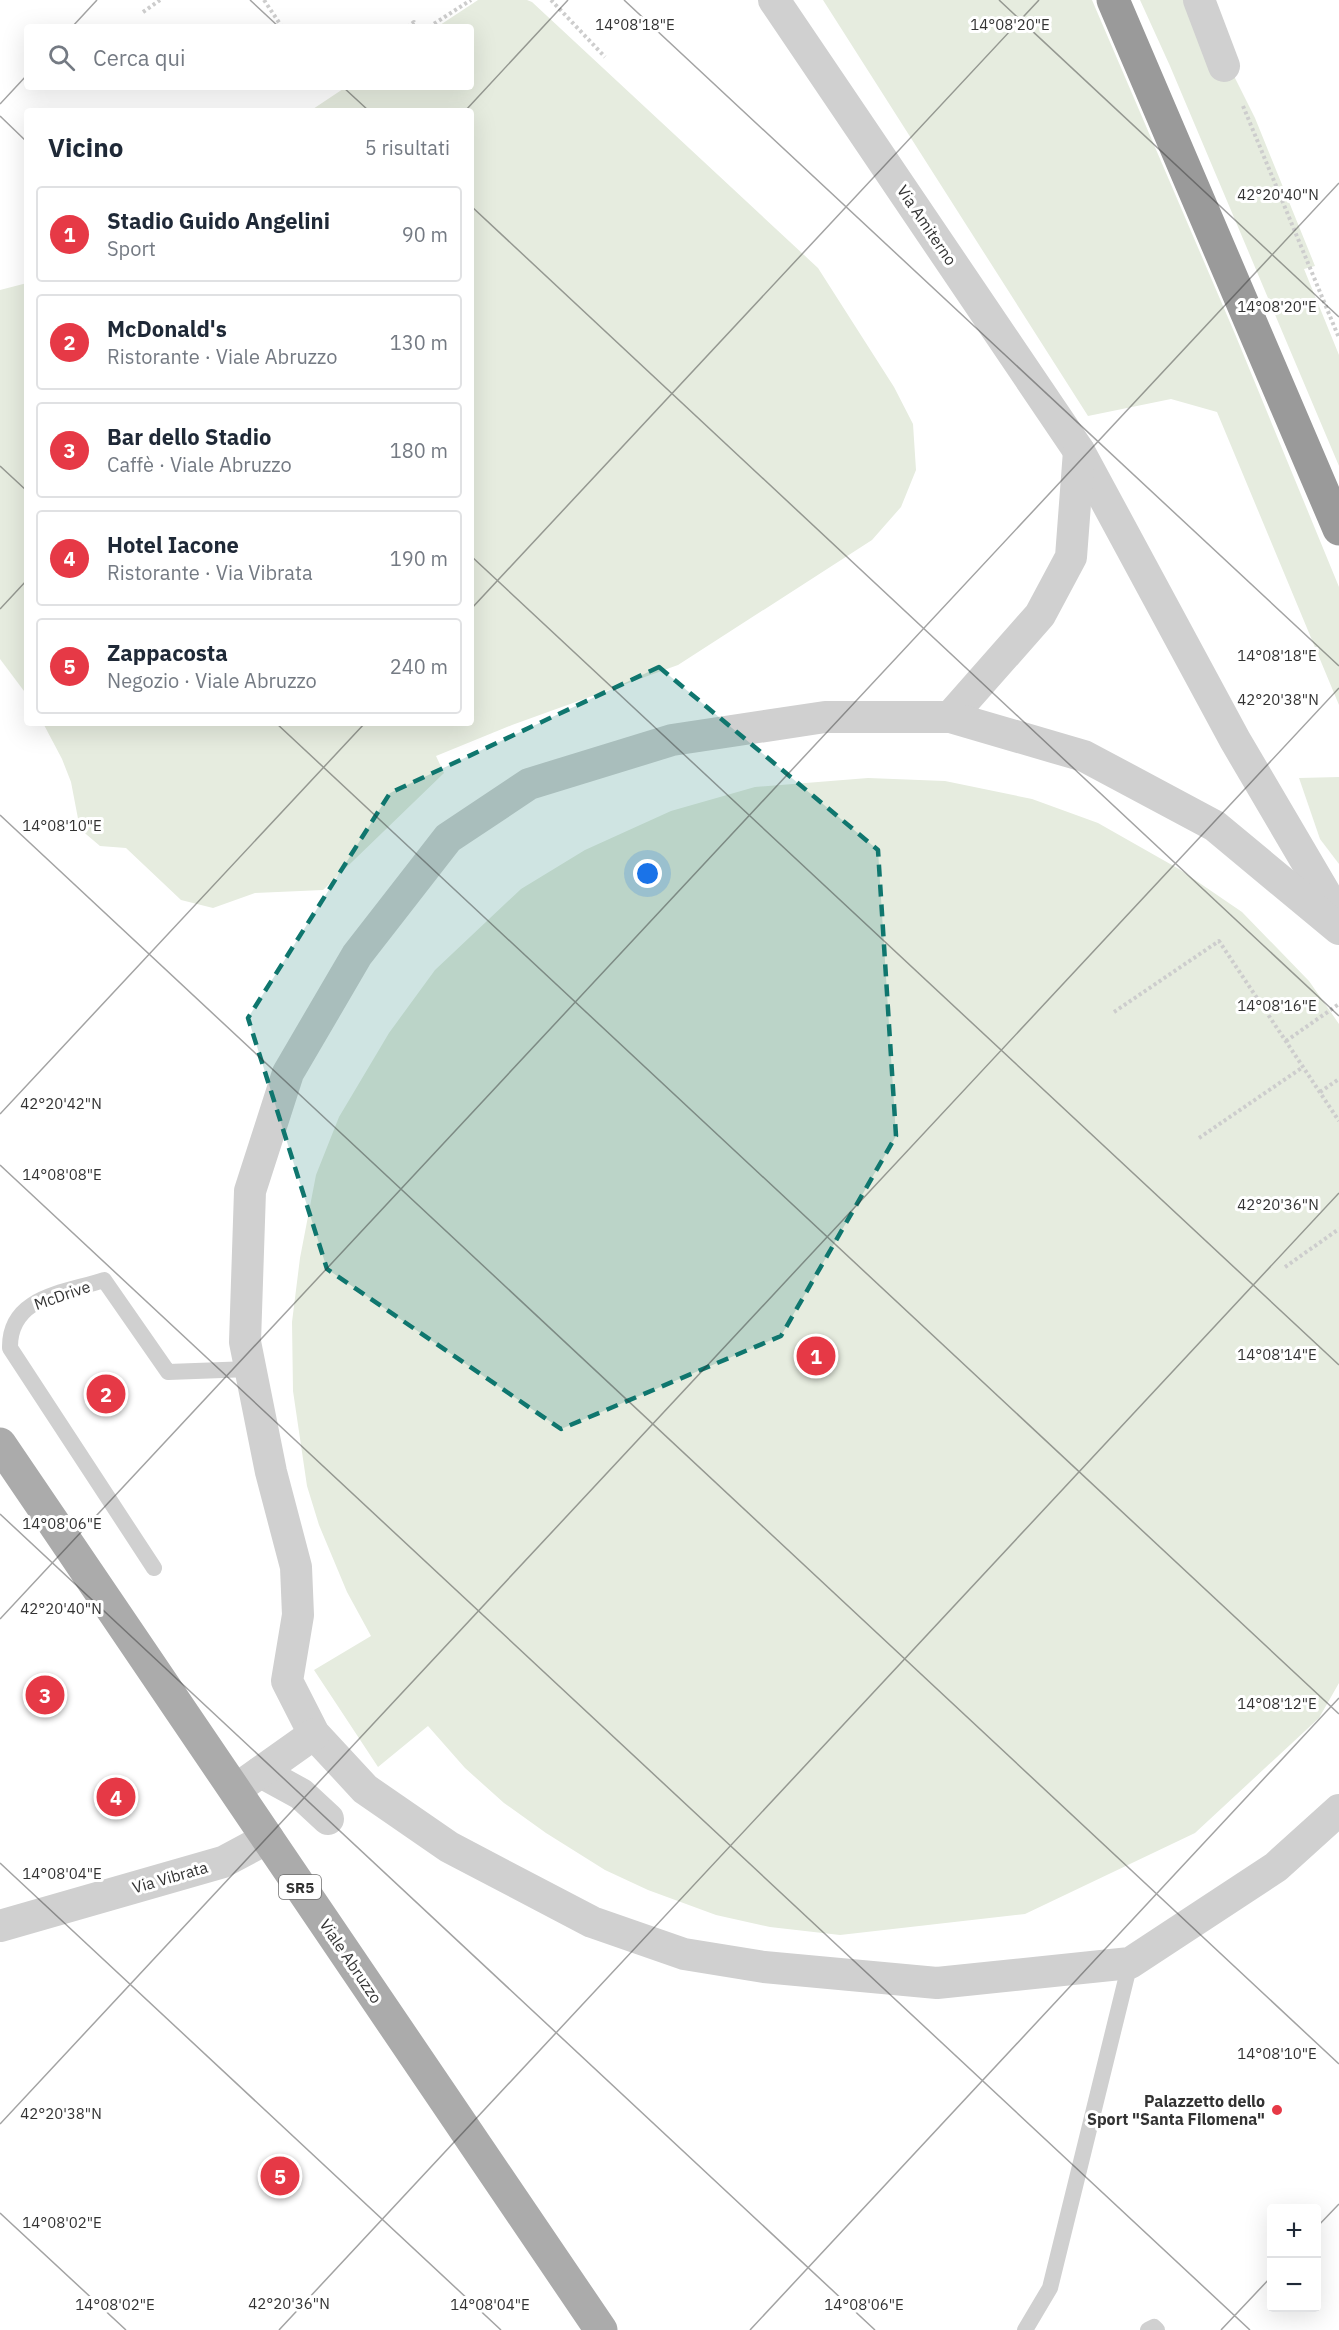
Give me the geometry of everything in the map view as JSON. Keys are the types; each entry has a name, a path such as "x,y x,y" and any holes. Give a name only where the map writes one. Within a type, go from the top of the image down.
{"highway":[{"path":"1113,0 1339,529"}],"main road":[{"name":"Viale Abruzzo","path":"0,1444 248,1781 268,1838 601,2330"}],"street":[{"name":"Via Amiterno","path":"774,0 1079,451 1235,740 1339,917"},
{"path":"1199,0 1224,66"},
{"path":"951,717 1040,615 1071,557 1079,451"},
{"path":"1339,929 1215,826 1084,756 951,717 825,717 672,740 529,784 448,838 357,956 288,1073 250,1191 245,1342 271,1473 296,1568 298,1615 287,1681 314,1734 365,1789 449,1847 592,1922 684,1954 764,1967 937,1983 1130,1963 1276,1867 1339,1810"},
{"path":"248,1781 314,1734"},
{"path":"248,1781 301,1794 328,1819"},
{"name":"Via Vibrata","path":"0,1926 223,1862 268,1838"}],"lane":[{"name":"McDrive","path":"154,1568 10,1348 12,1328 25,1308 39,1300 104,1280 168,1372 250,1369"},
{"path":"1025,2330 1050,2288 1130,1963"},
{"path":"1148,2330 1154,2327 1157,2330"}],"path":[{"path":"142,12 160,0"},
{"path":"264,0 280,24"},
{"path":"434,24 471,0"},
{"path":"551,0 605,57"},
{"path":"1243,106 1339,338"},
{"path":"1114,1012 1219,941 1339,1121"},
{"path":"1286,1041 1339,1004"},
{"path":"1199,1138 1304,1067"},
{"path":"1320,1092 1339,1079"},
{"path":"1285,1267 1339,1229"}],"highlighted area":[{"path":"659,667 878,850 896,1136 781,1336 561,1429 327,1269 248,1018 390,793"}],"shaded area":[{"path":"478,0 527,0 532,2 818,268 894,387 913,424 916,470 901,507 872,540 678,665 512,725 436,756 444,773 323,890 255,893 213,908 181,900 126,848 100,846 80,829 71,782 45,726 474,726 474,108 314,108 342,90 474,90 474,24 442,24"},
{"path":"823,0 1092,0 1235,334 1339,587 1339,705 1217,412 1171,399 1088,416"},
{"path":"1140,0 1189,0 1233,74 1255,118 1315,266 1304,269 1339,355 1339,466 1170,66"},
{"path":"24,284 24,691 0,659 0,290"},
{"path":"1339,777 1339,864 1320,839 1299,778"},
{"path":"868,778 945,781 1032,799 1098,823 1179,869 1242,912 1309,981 1339,1024 1339,1683 1319,1718 1195,1833 1025,1914 840,1935 770,1927 716,1915 648,1890 605,1870 504,1803 465,1768 428,1726 378,1767 314,1670 371,1636 347,1592 319,1525 307,1486 293,1391 292,1322 300,1258 316,1175 339,1117 389,1033 435,970 521,889 585,850 671,811 755,787"}],"place":[{"name":"Stadio Guido Angelini","path":"816,1356"},
{"name":"McDonald's","path":"106,1394"},
{"name":"Bar dello Stadio","path":"45,1695"},
{"name":"Hotel Iacone","path":"116,1797"},
{"name":"Palazzetto dello Sport \"Santa Filomena\"","path":"1277,2110"},
{"name":"Zappacosta","path":"280,2176"}]}
